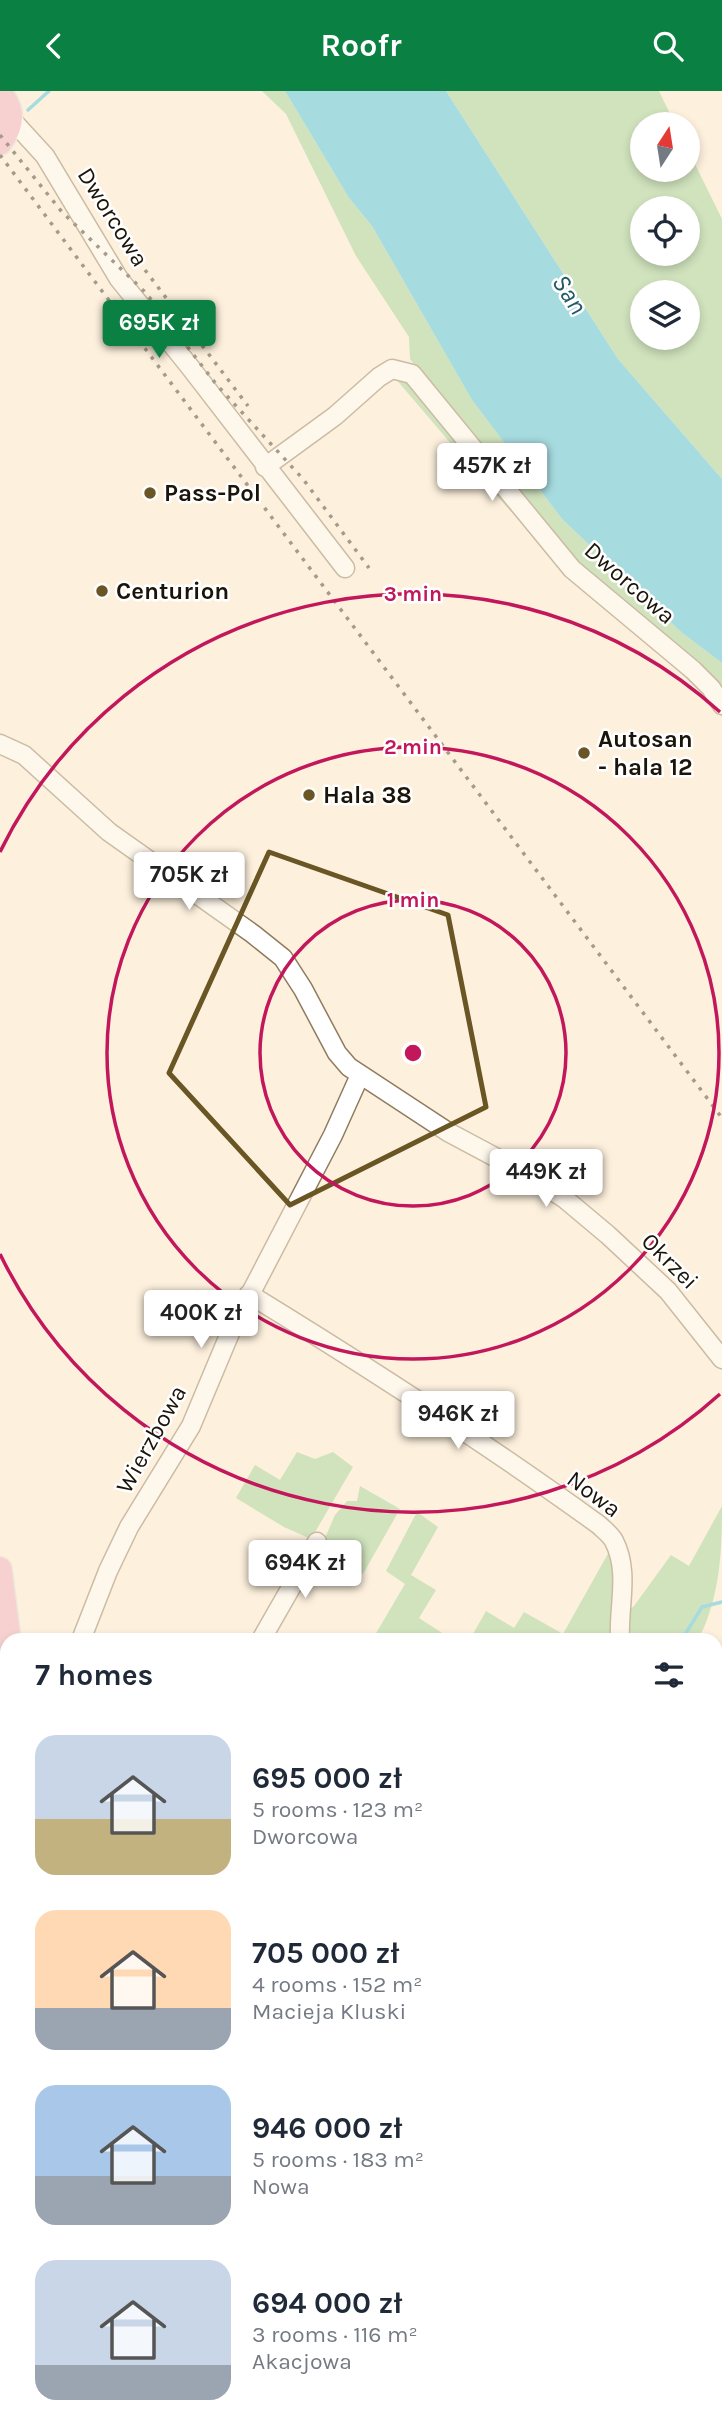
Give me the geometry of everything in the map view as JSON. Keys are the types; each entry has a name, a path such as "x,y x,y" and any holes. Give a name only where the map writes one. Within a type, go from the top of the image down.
{"main road":[{"name":"Dworcowa","path":"0,92 9,104 12,120"},
{"path":"0,143 12,120"},
{"path":"0,1569 8,1633"}],"street":[{"name":"Dworcowa","path":"12,120 45,156 119,279 345,568"},
{"name":"Dworcowa","path":"265,467 335,416 379,377 392,369 412,374 572,569 693,670 711,688 722,705"},
{"name":"Okrzei","path":"0,744 24,755 110,832 283,958 337,1053 349,1067 448,1132 523,1171 565,1199 668,1291 722,1359"},
{"name":"Wierzbowa","path":"84,1633 124,1538 191,1426 215,1365 249,1294 333,1135 360,1075"},
{"name":"Nowa","path":"249,1294 352,1358 599,1525 613,1540 621,1564 623,1585 620,1633"},
{"path":"265,1633 317,1542"}],"highlighted area":[{"path":"269,852 448,915 486,1107 290,1205 169,1073"}],"green space":[{"path":"262,91 285,91 349,198 372,226 472,400 562,519 681,632 722,663 722,717 700,690 574,580 482,480 395,378 433,388 410,359 409,337 356,256 286,114"},
{"path":"446,91 659,91 669,112 630,112 630,182 700,182 700,174 722,219 722,479 618,359"},
{"path":"297,1452 315,1459 333,1452 353,1467 311,1539 284,1527 236,1498 255,1465 280,1480"},
{"path":"360,1486 400,1509 363,1574 326,1552 332,1544 325,1538 335,1515 347,1501 357,1501"},
{"path":"722,1506 720,1558 715,1591 701,1633 630,1633 626,1613 671,1555 689,1566"},
{"path":"417,1512 438,1527 411,1575 436,1590 419,1618 442,1633 376,1633 405,1584 386,1571"},
{"path":"610,1550 616,1564 612,1633 564,1633"},
{"path":"486,1611 514,1628 524,1612 561,1633 474,1633"}],"water":[{"name":"San","path":"285,91 446,91 618,359 722,479 722,663 681,632 562,519 472,400 372,226 349,198"}],"waterway":[{"path":"28,110 49,91"},
{"path":"686,1633 702,1607 722,1602"}],"railway":[{"path":"0,135 62,212 146,293 216,384 303,479 369,568"},
{"path":"0,155 722,1118"},
{"path":"145,270 248,406"}],"place":[{"name":"Pass-Pol","path":"150,493"},
{"name":"Centurion","path":"102,591"},
{"name":"Autosan - hala 12","path":"584,753"},
{"name":"Hala 38","path":"309,795"}]}
